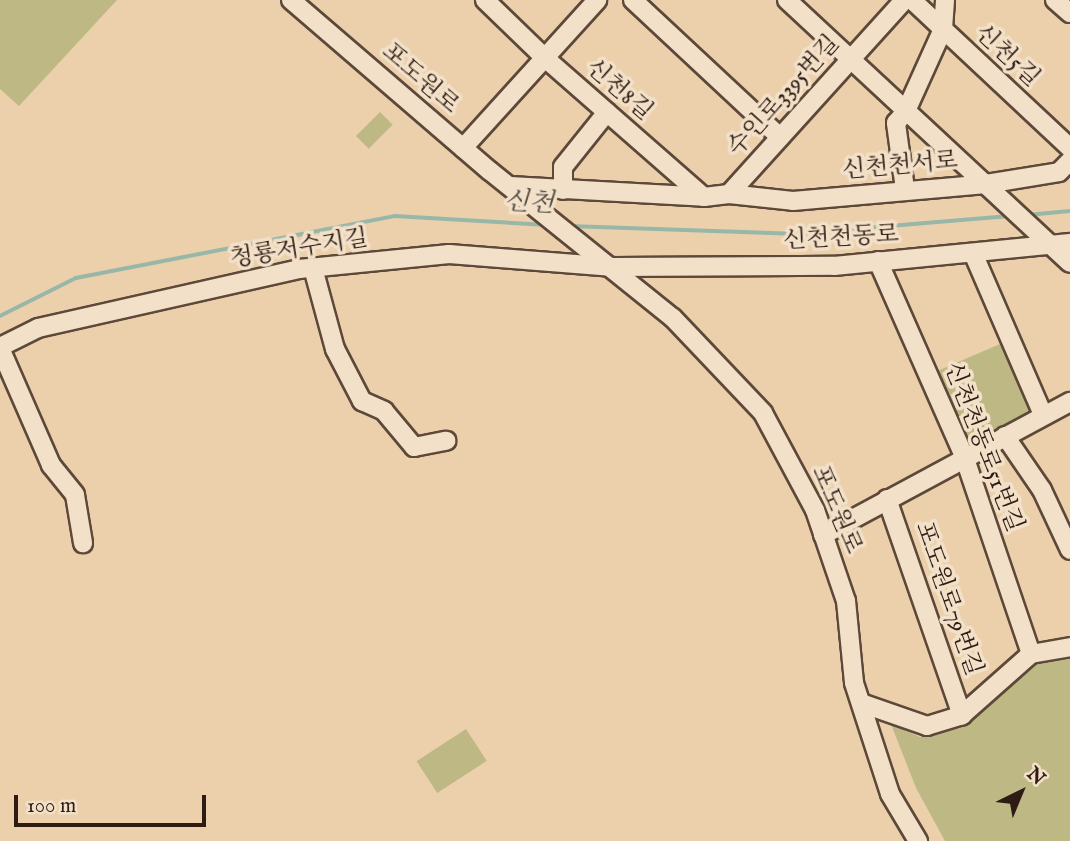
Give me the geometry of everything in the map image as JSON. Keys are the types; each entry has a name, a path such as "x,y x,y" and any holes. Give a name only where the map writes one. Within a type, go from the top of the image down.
{"street":[{"name":"포도원로","path":"292,0 463,148 673,318 763,413 815,510 846,601 854,683 890,794 918,841"},
{"name":"신천8길","path":"485,0 545,58 704,197"},
{"path":"463,148 597,0"},
{"path":"633,0 780,137"},
{"path":"787,0 1070,263"},
{"name":"수인로3395번길","path":"729,194 904,0"},
{"name":"신천5길","path":"912,0 1070,148"},
{"path":"905,189 896,122 906,111 943,29 944,0"},
{"path":"1055,0 1070,13"},
{"path":"564,190 564,167 607,112"},
{"name":"신천천서로","path":"729,194 793,201 905,189 986,184 1059,172 1070,161"},
{"path":"514,190 704,197 729,194"},
{"name":"신천천동로","path":"608,263 834,266 973,253 1044,238 1070,243"},
{"path":"973,253 1044,415"},
{"name":"청룡저수지길","path":"0,347 38,328 313,268 449,254 608,263"},
{"name":"신천천동로51번길","path":"878,261 964,456 1031,654"},
{"path":"313,268 335,349 362,401 384,411 414,447 446,442"},
{"path":"0,347 51,465 75,495 83,543"},
{"name":"포도원로79번길","path":"823,535 964,456 1069,404"},
{"path":"1005,436 1042,490 1070,550"},
{"name":"포도원로79번길","path":"887,499 962,715"},
{"path":"861,703 927,726 962,715 1031,654 1070,647"}],"shaded area":[{"path":"0,0 117,0 19,106 0,89"},
{"path":"380,112 393,125 369,149 356,136"},
{"path":"1007,341 1035,415 971,443 965,440 935,372"},
{"path":"1070,659 1070,841 945,841 916,788 891,724 920,737 961,728 1039,663"},
{"path":"466,729 487,761 437,793 417,761"}],"waterway":[{"name":"신천","path":"1027,215 1070,211"},
{"name":"신천","path":"0,316 76,278 395,216 548,225"},
{"name":"신천","path":"569,226 794,234 1009,216"}]}
